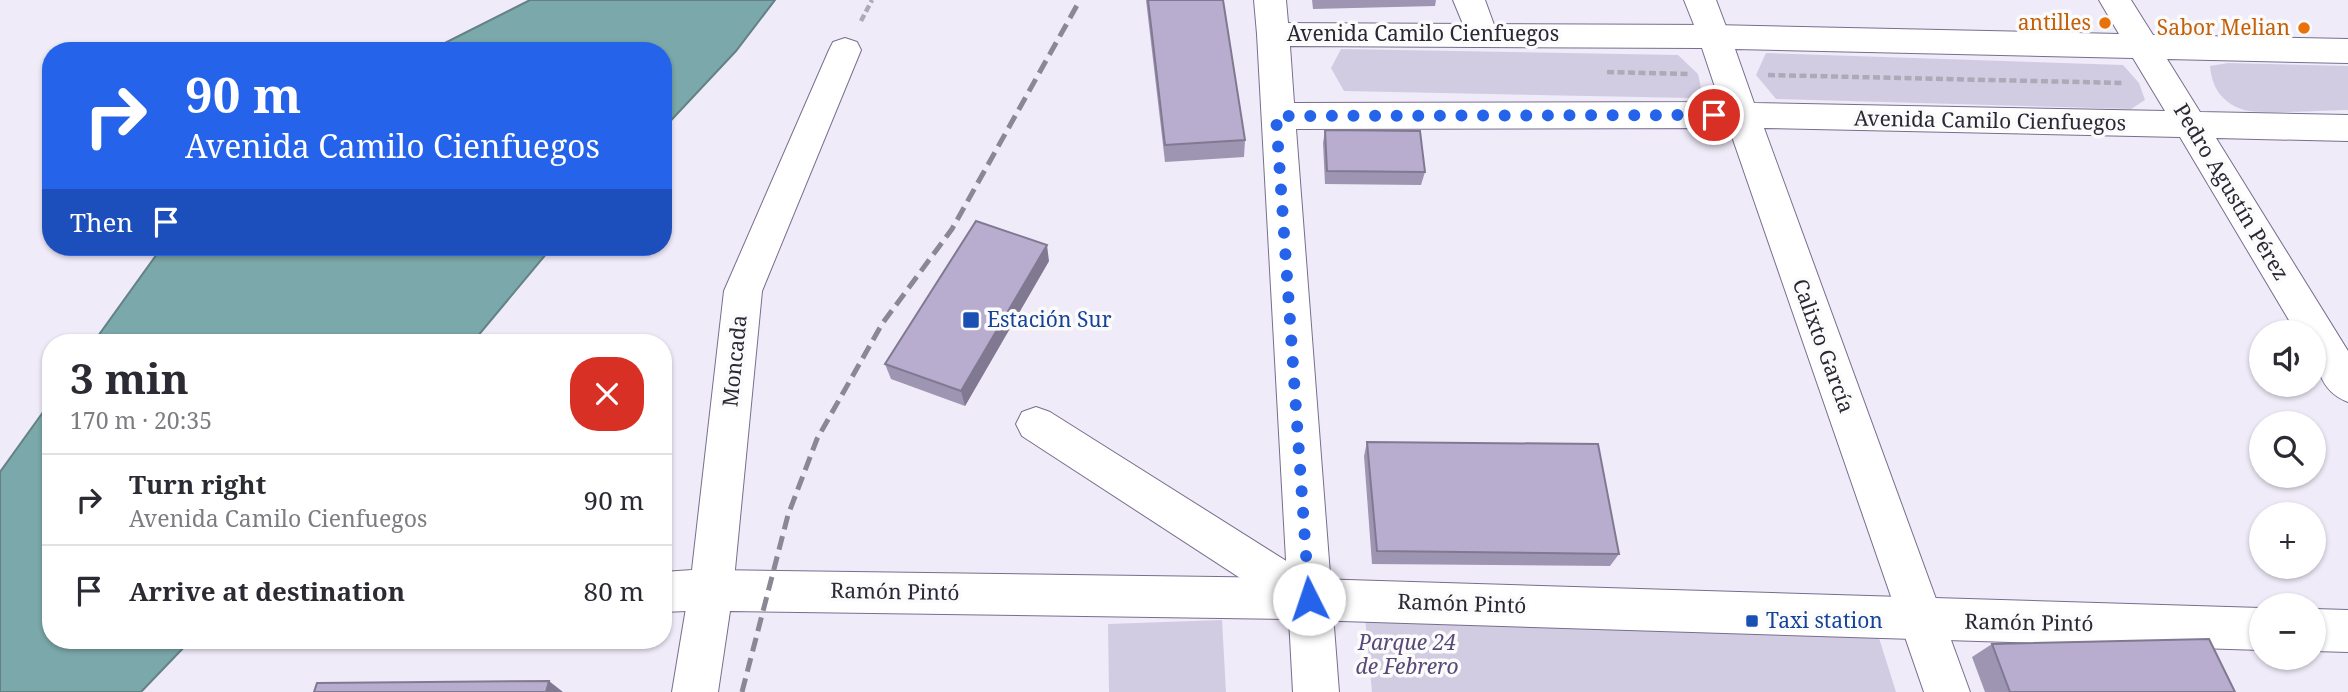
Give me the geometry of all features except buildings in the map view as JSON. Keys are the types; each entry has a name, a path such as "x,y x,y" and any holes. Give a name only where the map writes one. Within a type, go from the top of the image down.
{"main road":[{"path":"1270,0 1273,34"},
{"path":"1469,0 1481,33"},
{"name":"Calixto García","path":"1700,0 1947,692"},
{"name":"Pedro Agustín Pérez","path":"2115,0 2348,385"},
{"name":"Avenida Camilo Cienfuegos","path":"2348,51 1481,33 1273,34 1276,116 1741,115 2348,128"},
{"name":"Moncada","path":"695,692 711,590 743,291 845,50"},
{"path":"1276,116 1315,692"},
{"path":"1036,424 1309,599"},
{"name":"Ramón Pintó","path":"672,592 1309,599 1921,621 2249,629"},
{"path":"2326,630 2348,631"}],"path":[{"path":"1603,72 2165,83"}],"green space":[{"path":"1341,49 1678,55 1698,74 1701,88 1691,98 1344,91 1331,68"},
{"path":"1766,53 2123,65 2139,83 2145,100 2131,109 1776,99 1756,75"},
{"path":"2228,63 2348,66 2348,110 2264,112 2236,107 2220,94 2211,74 2210,66"},
{"name":"Parque 24 de Febrero","path":"1365,616 1879,638 1896,692 1372,692"},
{"path":"1222,620 1226,692 1109,692 1108,624"}],"shaded area":[{"path":"530,0 775,0 736,51 672,119 672,42 447,42"},
{"path":"156,256 544,256 480,334 99,334"},
{"path":"42,414 42,649 182,649 141,692 0,692 0,472"}],"railway":[{"path":"742,692 788,515 817,439 882,324 952,229 1080,0"}],"place":[{"name":"antilles","path":"2105,23"},
{"name":"Sabor Melian","path":"2304,28"},
{"name":"Estación Sur","path":"971,320"},
{"name":"Taxi station","path":"1752,621"}],"route":[{"path":"1309,599 1276,116 1714,115"}]}
